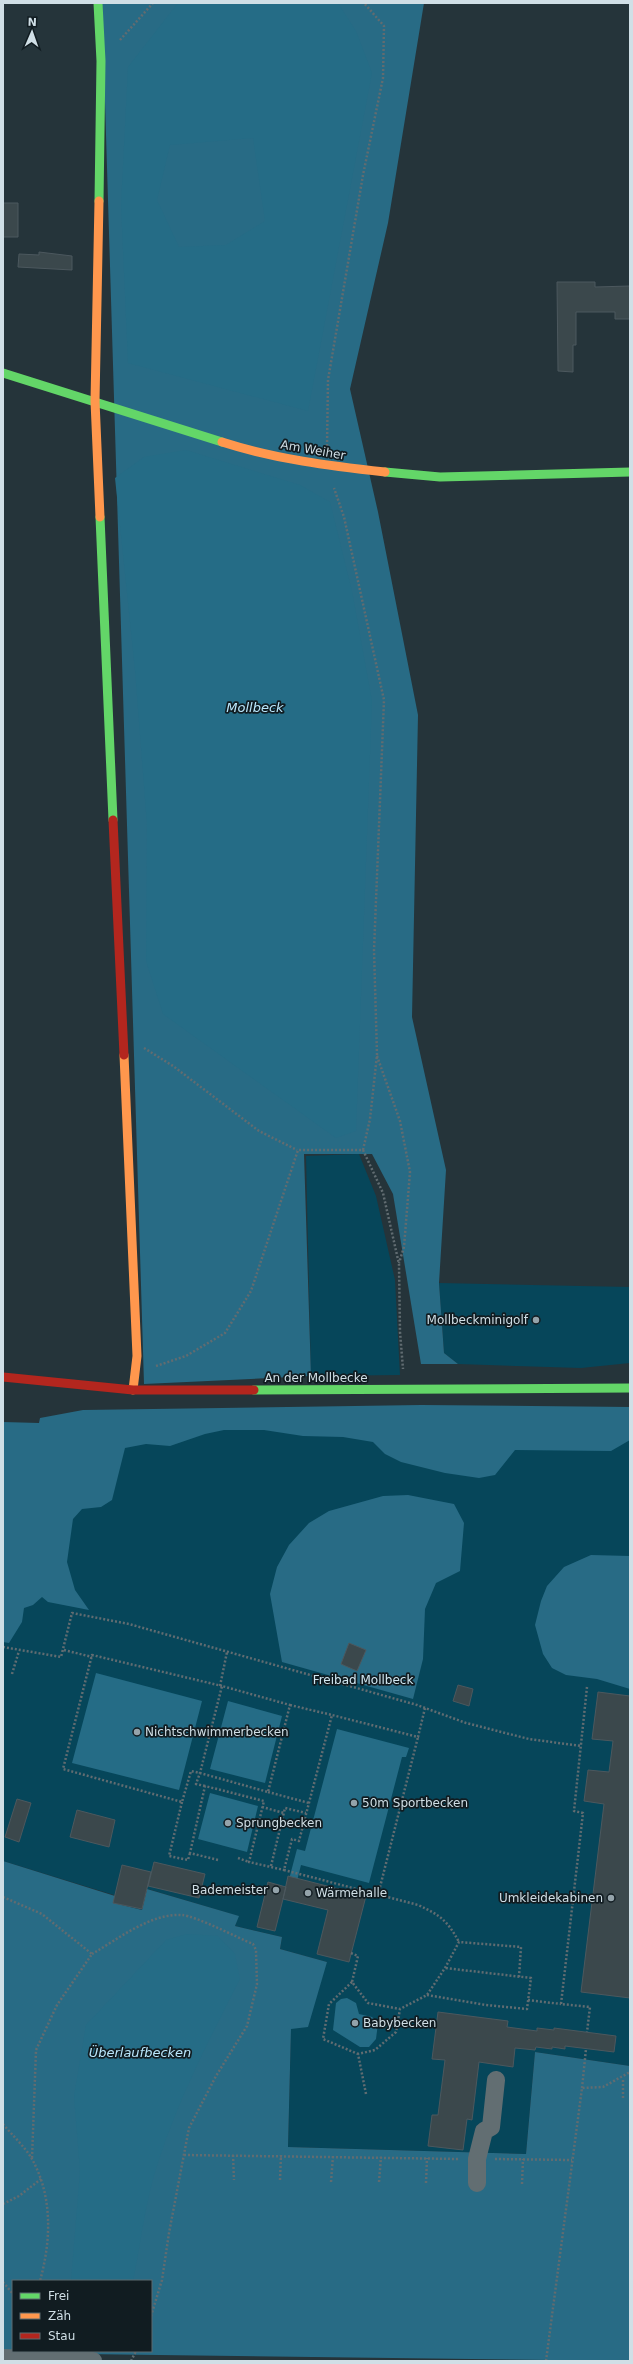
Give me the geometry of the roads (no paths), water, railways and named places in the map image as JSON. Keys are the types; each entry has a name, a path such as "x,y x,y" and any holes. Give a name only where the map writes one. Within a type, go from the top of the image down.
{"street":[{"path":"98,3 102,61 95,401 138,1356 133,1390"},
{"name":"Am Weiher","path":"3,373 247,450 326,466 440,477 630,472"},
{"name":"An der Mollbecke","path":"3,1377 133,1390 630,1388"},
{"path":"477,2183 477,2159 484,2131 491,2127 496,2080"},
{"path":"3,2358 93,2361"}],"water":[{"path":"178,3 338,3 356,31 372,73 308,411 128,363 121,205 128,67","holes":["253,138 265,221 226,245 179,247 157,200 170,145"]},
{"name":"Mollbeck","path":"186,450 300,485 330,502 352,591 372,701 356,1131 336,1138 163,1014 146,961 147,825 135,670 115,478 144,457"},
{"name":"Nichtschwimmerbecken","path":"96,1673 202,1701 179,1790 72,1763"},
{"name":"Nichtschwimmerbecken","path":"228,1701 282,1716 265,1783 210,1769"},
{"name":"50m Sportbecken","path":"337,1729 409,1748 406,1757 402,1757 369,1883 301,1865 295,1889 287,1887 297,1849 305,1851"},
{"name":"Sprungbecken","path":"210,1793 258,1806 247,1852 198,1839"},
{"name":"Überlaufbecken","path":"187,1934 218,1936 235,1954 240,1979 192,2077 161,2153 147,2204 133,2280 71,2280 80,2171 74,2096 86,2025 166,1940"},
{"name":"Babybecken","path":"347,1998 356,2003 359,2014 372,2017 378,2023 376,2039 369,2047 360,2047 333,2030 336,2003 341,1999"}],"place":[{"name":"Mollbeckminigolf","path":"536,1320"},
{"name":"Nichtschwimmerbecken","path":"137,1732"},
{"name":"50m Sportbecken","path":"354,1803"},
{"name":"Sprungbecken","path":"228,1823"},
{"name":"Bademeister","path":"276,1890"},
{"name":"Wärmehalle","path":"308,1893"},
{"name":"Umkleidekabinen","path":"611,1898"},
{"name":"Babybecken","path":"355,2023"}],"park label":[{"name":"Freibad Mollbeck","path":"363,1680"}]}
